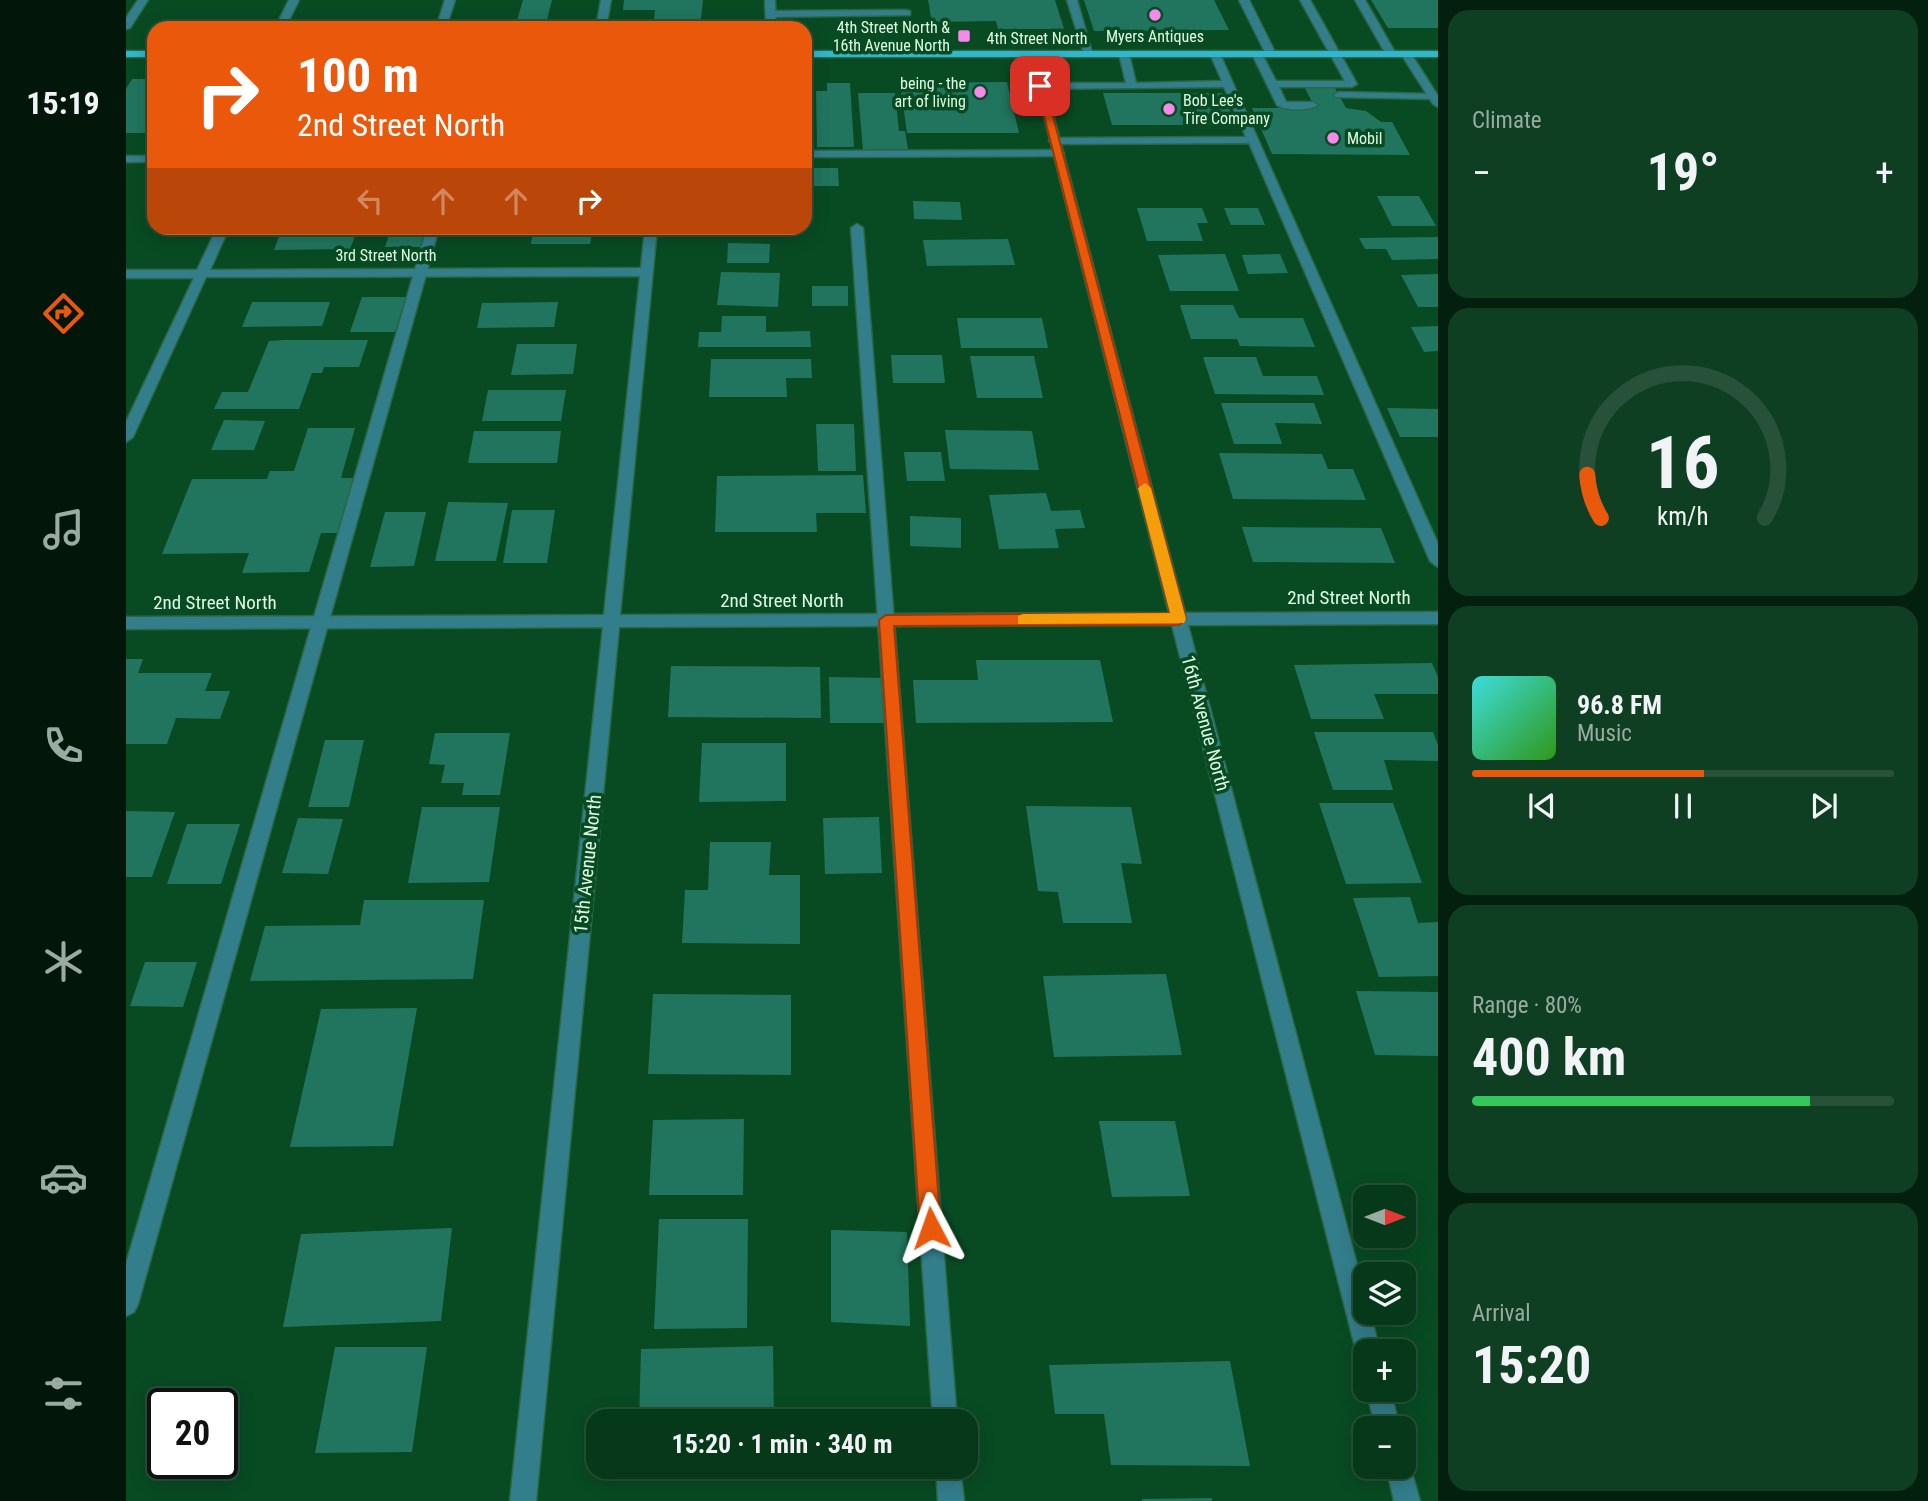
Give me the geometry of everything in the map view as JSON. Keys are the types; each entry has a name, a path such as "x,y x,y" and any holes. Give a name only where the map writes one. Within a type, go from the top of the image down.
{"main road":[{"path":"126,54 147,54"},
{"name":"4th Street North","path":"812,54 1438,54"}],"street":[{"path":"126,26 143,0"},
{"path":"284,21 294,0"},
{"path":"443,21 450,0"},
{"path":"602,21 606,0"},
{"path":"770,0 771,21"},
{"path":"1072,0 1089,54"},
{"path":"1244,0 1270,54"},
{"path":"1305,0 1363,104 1341,100"},
{"path":"1360,0 1391,54"},
{"path":"771,14 906,13"},
{"name":"16th Avenue North","path":"1032,54 1365,1339"},
{"path":"1124,54 1132,86"},
{"path":"1215,54 1438,561"},
{"path":"1257,54 1282,105 1311,100"},
{"path":"1406,54 1436,101"},
{"path":"1272,84 1355,89 1436,101"},
{"path":"1040,86 1227,85"},
{"path":"812,154 1253,140"},
{"path":"126,159 147,159"},
{"path":"857,228 944,1409"},
{"path":"126,437 220,235"},
{"path":"126,1304 431,235"},
{"name":"15th Avenue North","path":"523,1501 650,235"},
{"name":"3rd Street North","path":"126,274 647,272"},
{"name":"2nd Street North","path":"126,623 1438,618"},
{"path":"949,1479 951,1501"},
{"path":"1401,1479 1407,1501"}],"building":[{"path":"523,0 552,0 547,21 517,21"},
{"path":"624,0 703,0 701,19 654,19 655,10 623,10"},
{"path":"928,0 1055,0 1064,29 998,29 996,21 932,22"},
{"name":"Myers Antiques","path":"1084,0 1214,0 1229,30 1094,31"},
{"path":"1371,0 1438,0 1438,28 1388,28"},
{"path":"132,79 147,79 147,133 126,133 126,89"},
{"path":"1007,82 1019,133 907,133 900,83"},
{"path":"827,83 850,83 854,147 817,147 816,91 827,91"},
{"name":"Mobil","path":"1305,88 1335,88 1346,108 1366,111 1381,122 1392,122 1410,155 1272,154 1252,108 1315,108"},
{"path":"858,93 895,93 899,131 905,131 908,149 863,150"},
{"name":"Bob Lee's Tire Company","path":"1103,93 1223,93 1236,125 1112,125"},
{"path":"812,168 838,168 839,186 812,186"},
{"path":"1377,196 1419,196 1436,226 1392,226"},
{"path":"913,201 960,202 962,220 914,219"},
{"path":"1137,208 1202,208 1208,223 1197,223 1203,241 1147,241"},
{"path":"1224,208 1258,208 1265,225 1231,225"},
{"path":"279,235 355,236 350,249 274,250"},
{"path":"389,235 426,235 422,247 385,247"},
{"path":"532,235 592,235 590,244 531,244"},
{"path":"1438,237 1438,259 1392,260 1386,249 1365,249 1359,238"},
{"path":"1008,239 1015,265 927,266 923,240"},
{"path":"728,243 770,244 769,263 727,263"},
{"path":"1225,254 1239,291 1170,291 1158,255"},
{"path":"1280,254 1288,273 1248,274 1242,255"},
{"path":"721,272 780,273 778,307 717,305"},
{"path":"1438,274 1438,307 1418,307 1401,275"},
{"path":"812,286 848,286 848,306 812,306"},
{"path":"362,297 406,297 395,332 350,332"},
{"path":"252,302 330,302 322,326 242,327"},
{"path":"558,302 554,327 477,328 482,303"},
{"path":"1180,305 1233,305 1239,318 1303,318 1315,347 1240,346 1237,339 1191,339"},
{"path":"722,316 766,316 766,332 810,331 811,347 698,347 699,332 721,332"},
{"path":"957,318 1042,318 1048,348 961,348"},
{"path":"1438,326 1438,351 1424,352 1411,327"},
{"path":"368,340 359,367 324,367 322,373 312,373 299,409 214,409 222,392 248,392 269,341"},
{"path":"517,344 577,344 573,374 511,375"},
{"path":"891,355 942,355 945,383 893,383"},
{"path":"970,356 1034,356 1043,398 977,398"},
{"path":"1203,357 1256,357 1263,376 1317,376 1324,395 1215,394"},
{"path":"711,359 811,359 812,378 786,378 787,397 709,397"},
{"path":"488,390 566,390 561,421 482,421"},
{"path":"1221,403 1314,403 1322,424 1275,423 1282,444 1234,444"},
{"path":"1387,408 1438,409 1438,437 1400,437"},
{"path":"224,420 265,421 254,450 211,450"},
{"path":"816,424 854,424 856,471 818,471"},
{"path":"308,428 355,428 341,478 355,478 340,533 321,533 309,572 242,573 249,553 162,554 192,479 267,479 270,471 294,471"},
{"path":"945,430 1032,431 1039,470 950,469"},
{"path":"474,431 561,431 557,463 468,463"},
{"path":"904,452 941,452 945,481 907,481"},
{"path":"1219,453 1322,454 1328,469 1353,469 1366,500 1233,499"},
{"path":"863,475 866,513 816,513 817,532 715,532 717,476"},
{"path":"1046,493 1051,511 1080,510 1085,528 1055,529 1059,548 999,549 989,495"},
{"path":"448,502 508,503 496,561 435,561"},
{"path":"512,510 555,510 547,563 503,563"},
{"path":"385,512 426,512 414,566 370,567"},
{"path":"910,516 961,518 961,548 910,546"},
{"path":"1242,527 1381,528 1395,563 1253,562"},
{"path":"126,659 143,659 138,673 212,673 205,691 230,691 220,719 176,718 167,744 126,744"},
{"path":"976,660 1100,660 1113,722 916,723 913,680 978,680"},
{"path":"1432,663 1438,677 1438,694 1374,694 1384,719 1311,719 1294,665"},
{"path":"671,666 820,667 821,718 668,717"},
{"path":"829,677 884,678 886,723 830,723"},
{"path":"1314,732 1433,732 1438,745 1438,761 1384,760 1393,790 1333,790"},
{"path":"435,733 510,733 500,795 462,795 464,783 441,783 445,765 429,764"},
{"path":"325,740 364,740 349,807 308,807"},
{"path":"702,743 786,743 786,801 699,802"},
{"path":"1319,803 1393,803 1422,883 1346,884"},
{"path":"1026,806 1131,807 1142,864 1121,863 1132,923 1063,923 1058,892 1038,891"},
{"path":"422,807 500,807 489,882 408,883"},
{"path":"126,811 175,812 152,877 126,877"},
{"path":"879,817 882,873 825,874 823,818"},
{"path":"298,818 343,819 328,874 282,873"},
{"path":"187,824 240,824 221,884 167,884"},
{"path":"710,842 771,842 769,875 800,875 800,944 682,943 685,890 708,890"},
{"path":"1410,897 1418,923 1438,922 1438,976 1379,977 1353,898"},
{"path":"364,900 484,900 473,979 250,981 265,926 360,925"},
{"path":"145,962 197,962 183,1007 130,1006"},
{"path":"1166,974 1182,1055 1054,1057 1043,976"},
{"path":"1356,991 1438,992 1438,1056 1375,1055"},
{"path":"653,994 791,995 791,1075 648,1074"},
{"path":"417,1008 393,1146 290,1147 321,1009"},
{"path":"744,1119 743,1195 649,1195 653,1120"},
{"path":"1099,1121 1175,1121 1190,1196 1112,1197"},
{"path":"659,1219 748,1219 747,1328 654,1329"},
{"path":"452,1228 441,1321 283,1327 301,1234"},
{"path":"831,1230 907,1232 910,1326 831,1322"},
{"path":"773,1346 774,1409 639,1409 641,1349"},
{"path":"335,1347 427,1347 412,1452 315,1453"},
{"path":"1230,1361 1250,1466 1111,1465 1104,1414 1055,1414 1049,1365"},
{"path":"1212,1498 1212,1501 1142,1501 1142,1499"}],"slow traffic":[{"path":"1023,620 1179,619 1145,488"}],"place":[{"name":"Myers Antiques","path":"1155,15"},
{"name":"4th Street North & 16th Avenue North","path":"964,36"},
{"name":"being - the art of living","path":"980,92"},
{"name":"Bob Lee's Tire Company","path":"1169,109"},
{"name":"Mobil","path":"1333,138"}],"route":[{"path":"931,1228 886,620 1179,619 1040,86"}]}
